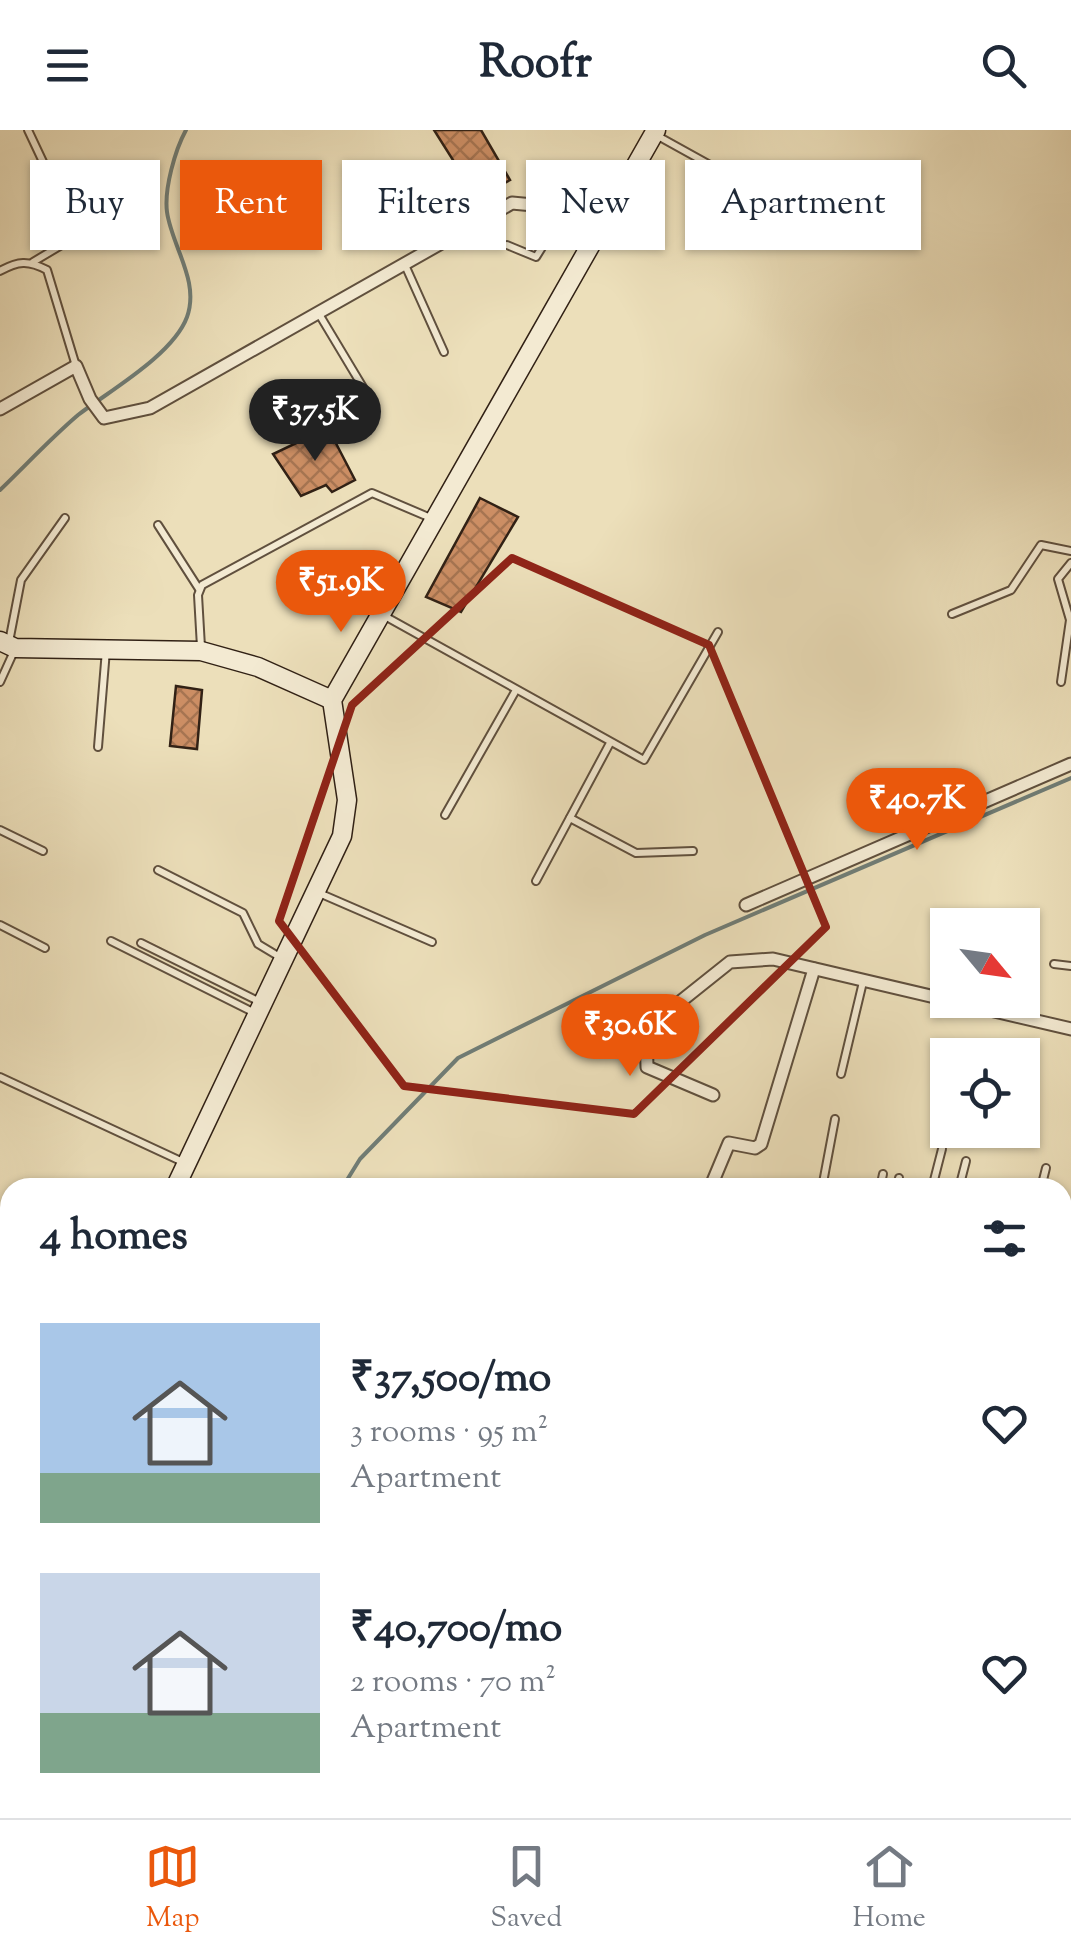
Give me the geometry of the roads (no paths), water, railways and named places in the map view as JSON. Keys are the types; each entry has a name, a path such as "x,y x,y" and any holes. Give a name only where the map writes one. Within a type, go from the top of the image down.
{"street":[{"path":"639,160 655,132"},
{"path":"0,409 76,366 90,400 104,418 150,408 512,203 526,204"},
{"path":"180,1178 342,836 347,800 332,700 589,250"},
{"path":"8,644 201,651 258,667 332,700"},
{"path":"746,905 1071,764"},
{"path":"712,1096 647,1067 649,1023 730,962 773,959 1071,1029"},
{"path":"714,1178 729,1143 755,1148 762,1144 814,969"}],"lane":[{"path":"28,130 42,160"},
{"path":"655,132 702,160"},
{"path":"507,245 536,256 540,250"},
{"path":"32,262 52,250"},
{"path":"0,272 16,262 32,262 47,270 76,366"},
{"path":"405,264 444,352"},
{"path":"318,312 364,389"},
{"path":"198,589 372,494 434,519"},
{"path":"0,682 21,580 65,518"},
{"path":"158,525 198,589 201,651"},
{"path":"952,614 1011,590 1041,545 1071,552"},
{"path":"1062,682 1070,620 1058,584 1071,562"},
{"path":"380,613 635,757 649,756 718,632"},
{"path":"98,747 106,649"},
{"path":"444,815 516,690"},
{"path":"536,881 610,744"},
{"path":"570,818 636,852 693,850"},
{"path":"0,830 42,851"},
{"path":"158,870 243,912 258,944 284,959"},
{"path":"316,891 432,942"},
{"path":"0,926 46,948"},
{"path":"110,941 261,1009"},
{"path":"140,943 261,1009"},
{"path":"1054,964 1071,966"},
{"path":"841,1074 863,980"},
{"path":"0,1077 186,1164"},
{"path":"824,1178 835,1119"},
{"path":"935,1178 942,1149"},
{"path":"962,1178 966,1161"},
{"path":"1044,1178 1046,1168"},
{"path":"882,1178 883,1174"}],"waterway":[{"path":"0,490 78,415 155,358 180,331 187,317 190,290 170,225 167,192 186,130"},
{"path":"348,1178 360,1159 458,1058 705,935 1071,778"}]}
